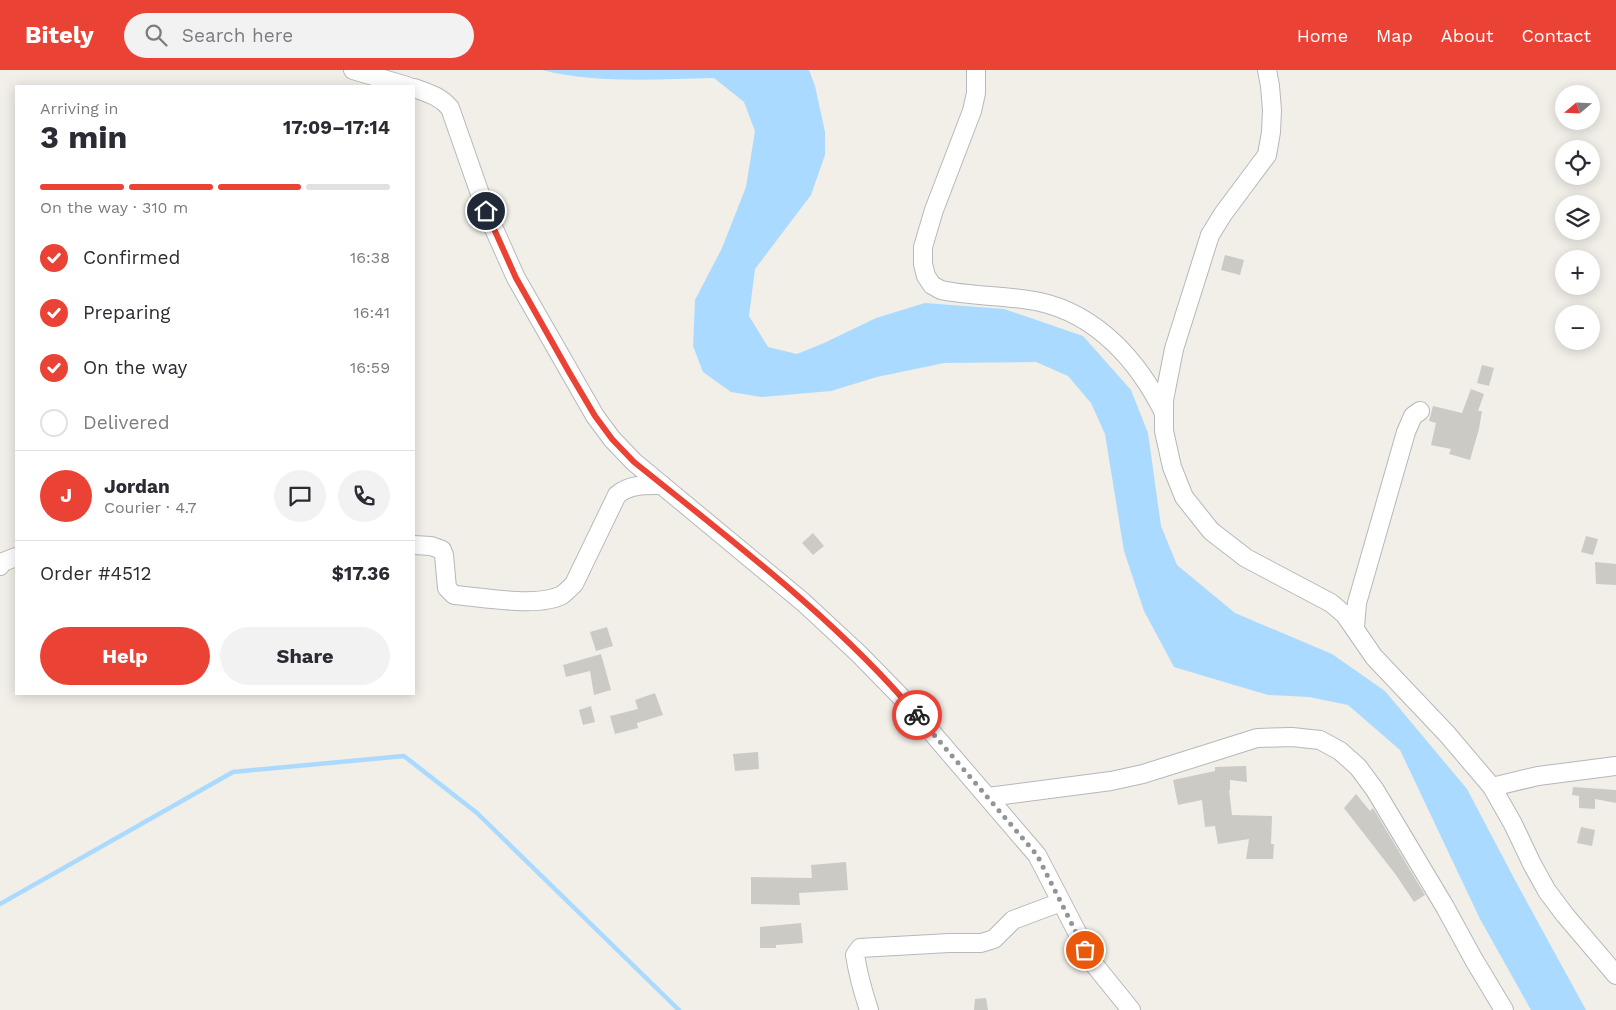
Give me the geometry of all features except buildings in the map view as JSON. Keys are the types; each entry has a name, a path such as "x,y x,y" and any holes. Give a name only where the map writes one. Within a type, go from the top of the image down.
{"street":[{"path":"353,70 404,85"},
{"path":"976,70 976,93 972,111 934,210 923,247 923,264 926,276 932,285 942,290 1040,302 1074,314 1097,328 1134,365 1147,381 1164,413"},
{"path":"1267,70 1272,110 1271,132 1266,155 1210,235 1174,349 1164,400 1164,431 1172,466 1184,497 1211,531 1246,558 1331,603 1345,615 1374,657 1447,734 1492,787 1547,891 1616,975"},
{"path":"415,88 434,94 444,100 450,108 486,211 516,278 595,416 612,439 634,462 796,595 859,654 904,700 1037,855 1093,963 1131,1010"},
{"path":"1355,627 1357,603 1406,432 1413,416 1420,411"},
{"path":"415,545 431,546 442,550 447,588 454,595 530,601 548,600 563,594 574,584 634,462"},
{"path":"618,496 622,491 636,486 662,485"},
{"path":"0,566 3,562 15,557"},
{"path":"988,797 1111,781 1135,776 1257,738 1292,737 1320,740 1340,752 1358,767 1375,790 1504,1010"},
{"path":"1492,787 1538,776 1616,766"},
{"path":"870,1010 856,963 855,955 860,948 981,943 994,939 1013,920 1061,902"}],"water":[{"path":"542,70 809,70 815,86 825,132 825,155 811,195 755,269 749,316 768,347 797,354 876,318 925,303 1004,309 1083,336 1131,390 1148,433 1161,526 1177,565 1235,613 1332,654 1385,691 1467,789 1586,1010 1531,1010 1480,919 1400,750 1348,705 1309,697 1268,695 1174,667 1144,611 1124,551 1105,434 1091,403 1068,376 1036,362 944,363 877,377 831,391 761,397 731,392 703,372 693,346 695,300 722,248 746,187 755,131 744,102 714,78 606,79"}],"waterway":[{"path":"0,904 233,772 404,756 477,813 679,1010"}],"way so far":[{"path":"917,715 1037,855 1085,950"}],"route":[{"path":"486,211 516,278 595,416 612,439 634,462 724,534 803,602 859,654 917,715"}]}
